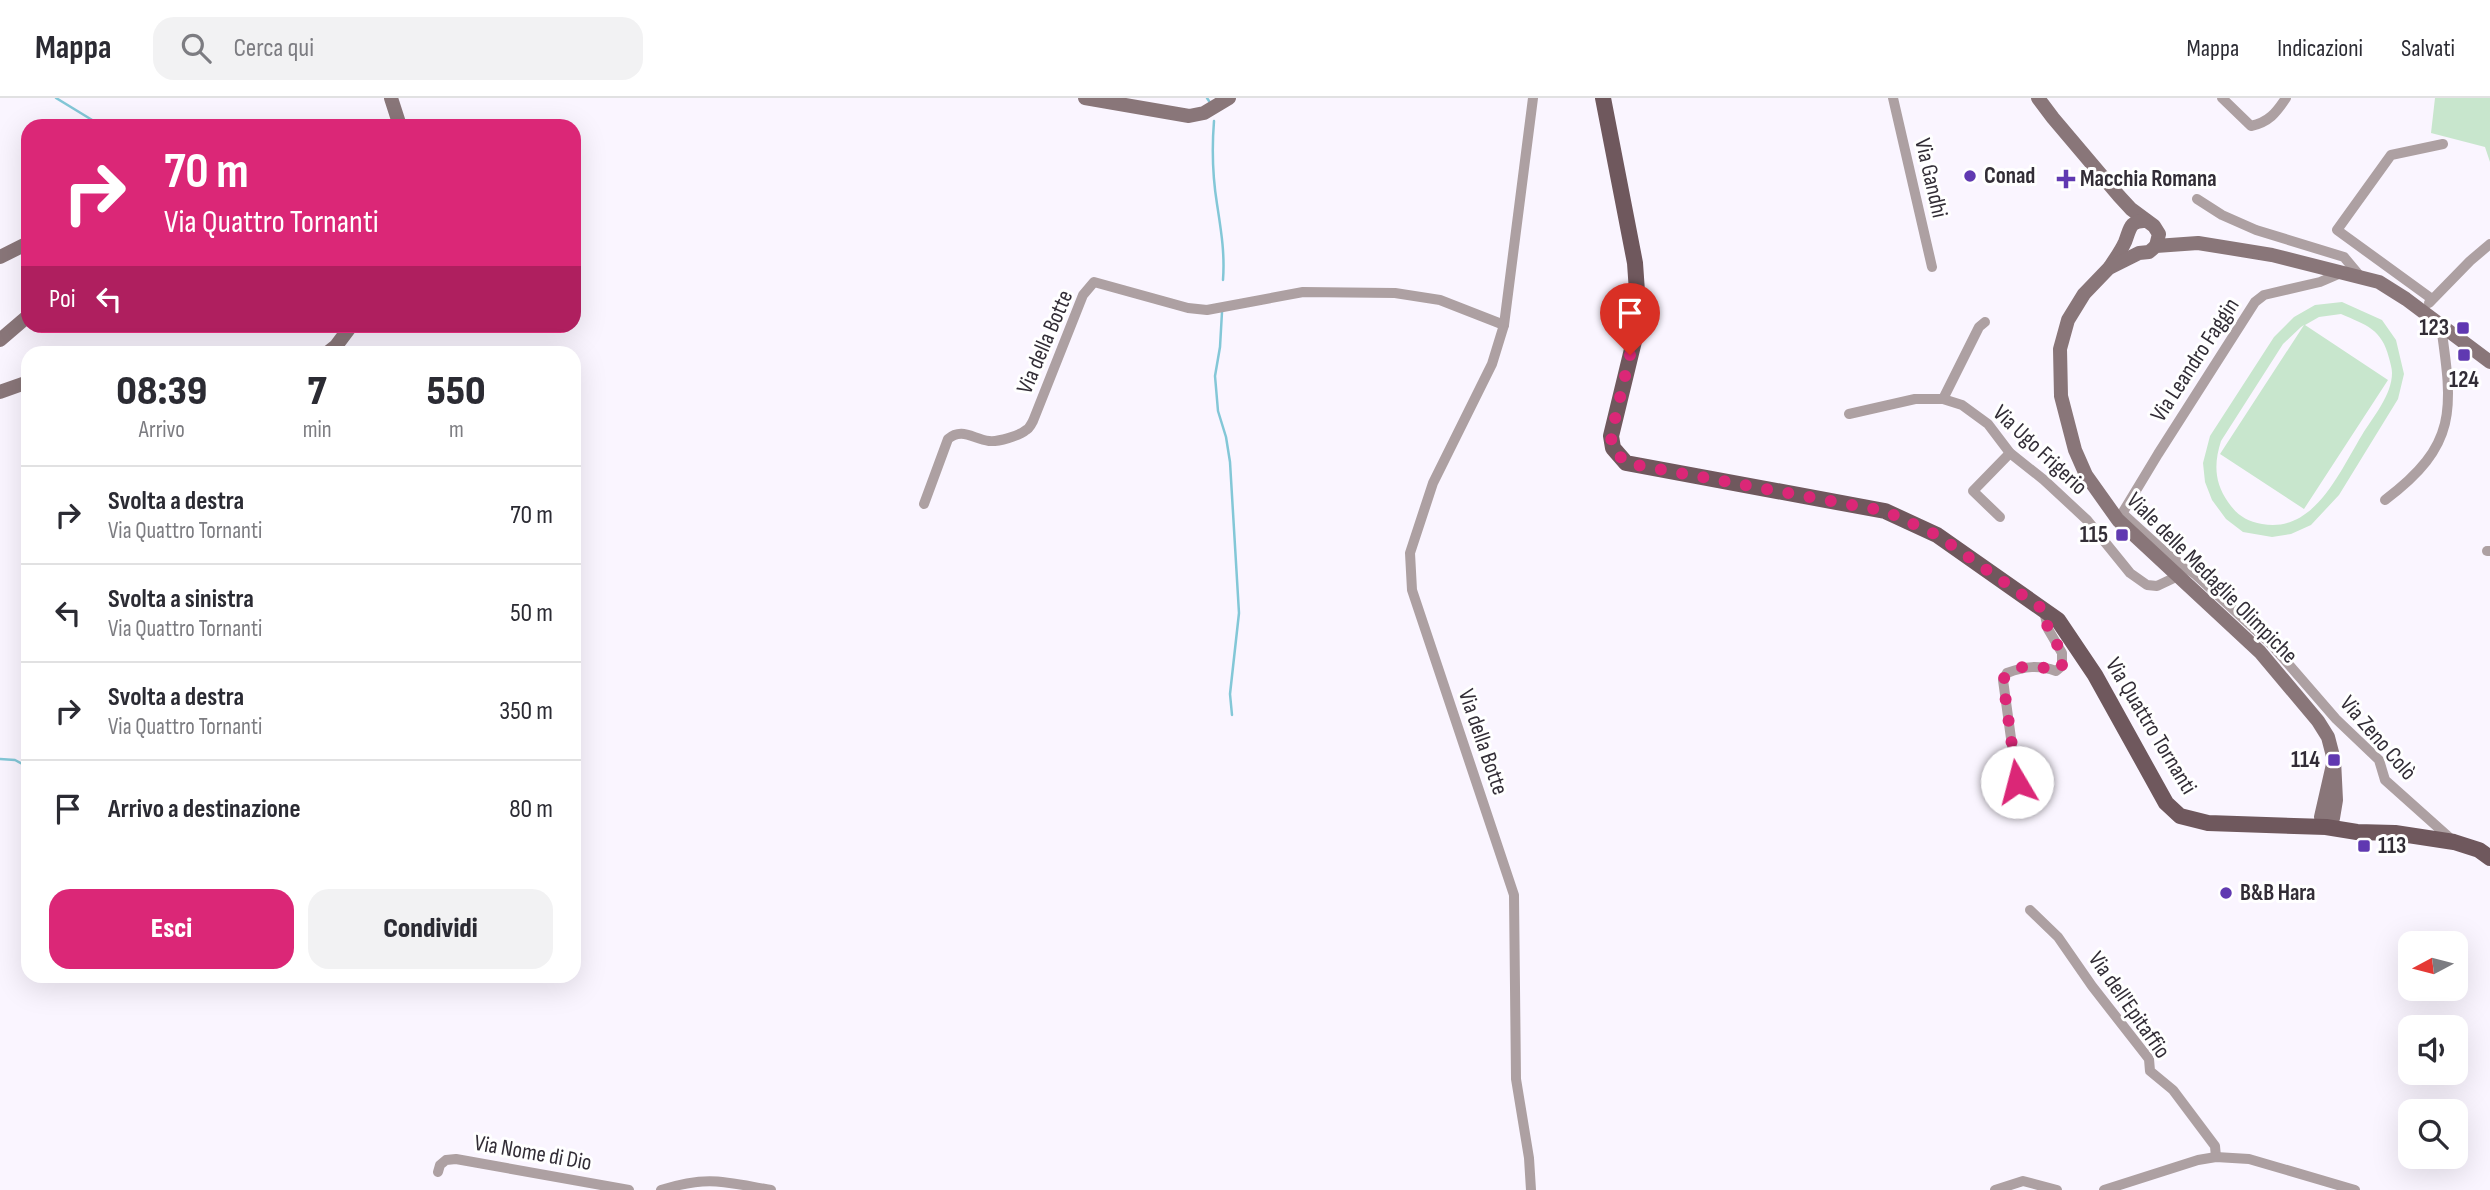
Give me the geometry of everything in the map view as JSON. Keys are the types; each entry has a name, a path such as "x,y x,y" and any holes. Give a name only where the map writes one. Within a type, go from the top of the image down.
{"main road":[{"path":"391,98 398,119"},
{"path":"1085,98 1189,116 1205,113 1228,98"},
{"name":"Via Quattro Tornanti","path":"1603,98 1635,263 1638,306 1635,337 1612,425 1612,448 1626,463 1885,511 1937,535 2058,620 2095,675 2166,803 2180,816 2208,823 2326,827 2357,832 2395,833 2454,842 2479,850 2490,858"},
{"path":"2038,98 2119,196 2151,225 2159,237 2156,246"},
{"path":"2119,196 2130,248 2140,253"},
{"path":"2109,268 2136,222 2198,243"},
{"name":"Viale delle Medaglie Olimpiche","path":"2331,798 2334,760 2328,737 2302,701 2260,652 2176,577 2094,488 2075,450 2061,396 2059,363 2063,339 2074,307 2109,268 2156,246 2198,243 2272,255 2379,282 2490,362"},
{"path":"0,257 21,246"},
{"path":"0,340 21,322"},
{"path":"0,392 21,384"},
{"path":"2274,825 2302,821 2315,814 2331,798"},
{"path":"2326,827 2321,817 2331,798"},
{"path":"2331,798 2344,823 2357,832"}],"street":[{"name":"Via della Botte","path":"1531,1190 1529,1158 1516,1079 1514,895 1412,590 1410,553 1433,483 1492,364 1504,325 1533,98"},
{"name":"Via Gandhi","path":"1893,98 1932,267"},
{"path":"2222,98 2251,126 2263,124 2276,114 2286,98"},
{"path":"2432,299 2337,230 2390,155 2443,144"},
{"path":"2197,199 2222,215 2256,230 2344,257 2351,273"},
{"path":"2421,311 2490,244"},
{"name":"Via Leandro Faggin","path":"2120,517 2255,302 2264,295 2351,273"},
{"name":"Via della Botte","path":"924,504 947,439 954,433 965,433 989,441 1027,430 1083,295 1094,282 1188,308 1207,310 1303,292 1395,293 1440,300 1504,325"},
{"path":"1943,399 1979,327 1985,322"},
{"path":"2385,500 2410,481 2429,460 2446,420 2448,376 2441,326"},
{"name":"Via Ugo Frigerio","path":"1849,414 1915,399 1943,399 1962,405 1988,424 2010,453 2087,520 2130,573 2147,585 2157,586 2176,577"},
{"path":"2000,517 1973,491 2010,453"},
{"name":"Via Zeno Colò","path":"2120,517 2196,575 2271,644 2336,719 2379,760 2385,780 2454,842"},
{"path":"2017,782 2003,680 2007,673 2022,667 2042,666 2056,671 2062,666 2062,653 2048,629 2044,610"},
{"name":"Via dell'Epitaffio","path":"2030,910 2058,937 2083,970 2092,986 2149,1059 2150,1071 2173,1090 2215,1146 2216,1157"},
{"path":"2104,1190 2216,1157 2249,1159 2355,1190"},
{"name":"Via Nome di Dio","path":"438,1172 440,1165 446,1160 456,1159 629,1190"},
{"path":"661,1190 686,1182 713,1180 771,1190"},
{"path":"1995,1190 2022,1181 2057,1190"}],"green space":[{"path":"2435,98 2490,98 2490,162 2485,147 2431,133"},
{"path":"2342,302 2382,320 2396,340 2404,374 2398,399 2339,495 2311,525 2291,534 2272,537 2243,532 2226,519 2212,500 2205,482 2203,463 2210,436 2274,337 2294,317 2315,305","holes":["2341,314 2372,329 2382,340 2392,373 2385,398 2334,482 2311,510 2280,525 2262,524 2247,519 2238,514 2223,495 2216,465 2219,449 2221,441 2283,344 2304,325 2220,454 2304,509 2388,380 2305,325 2319,317"]}],"waterway":[{"path":"56,98 90,119"},
{"path":"1214,121 1214,173 1222,242 1223,280"},
{"path":"1222,312 1215,376 1218,411 1230,462 1239,613 1230,694 1232,715"},
{"path":"0,759 21,763"}],"place":[{"name":"Conad","path":"1970,176"},
{"name":"Macchia Romana","path":"2066,179"},
{"name":"123","path":"2463,328"},
{"name":"124","path":"2464,355"},
{"name":"115","path":"2122,535"},
{"name":"114","path":"2334,760"},
{"name":"113","path":"2364,846"},
{"name":"B&B Hara","path":"2226,893"}],"route":[{"path":"1630,355 1611,436 1612,448 1626,463 1885,511 1937,535 2044,610 2048,629 2062,653 2062,666 2056,671 2042,666 2022,667 2007,673 2003,680 2017,782"}]}
